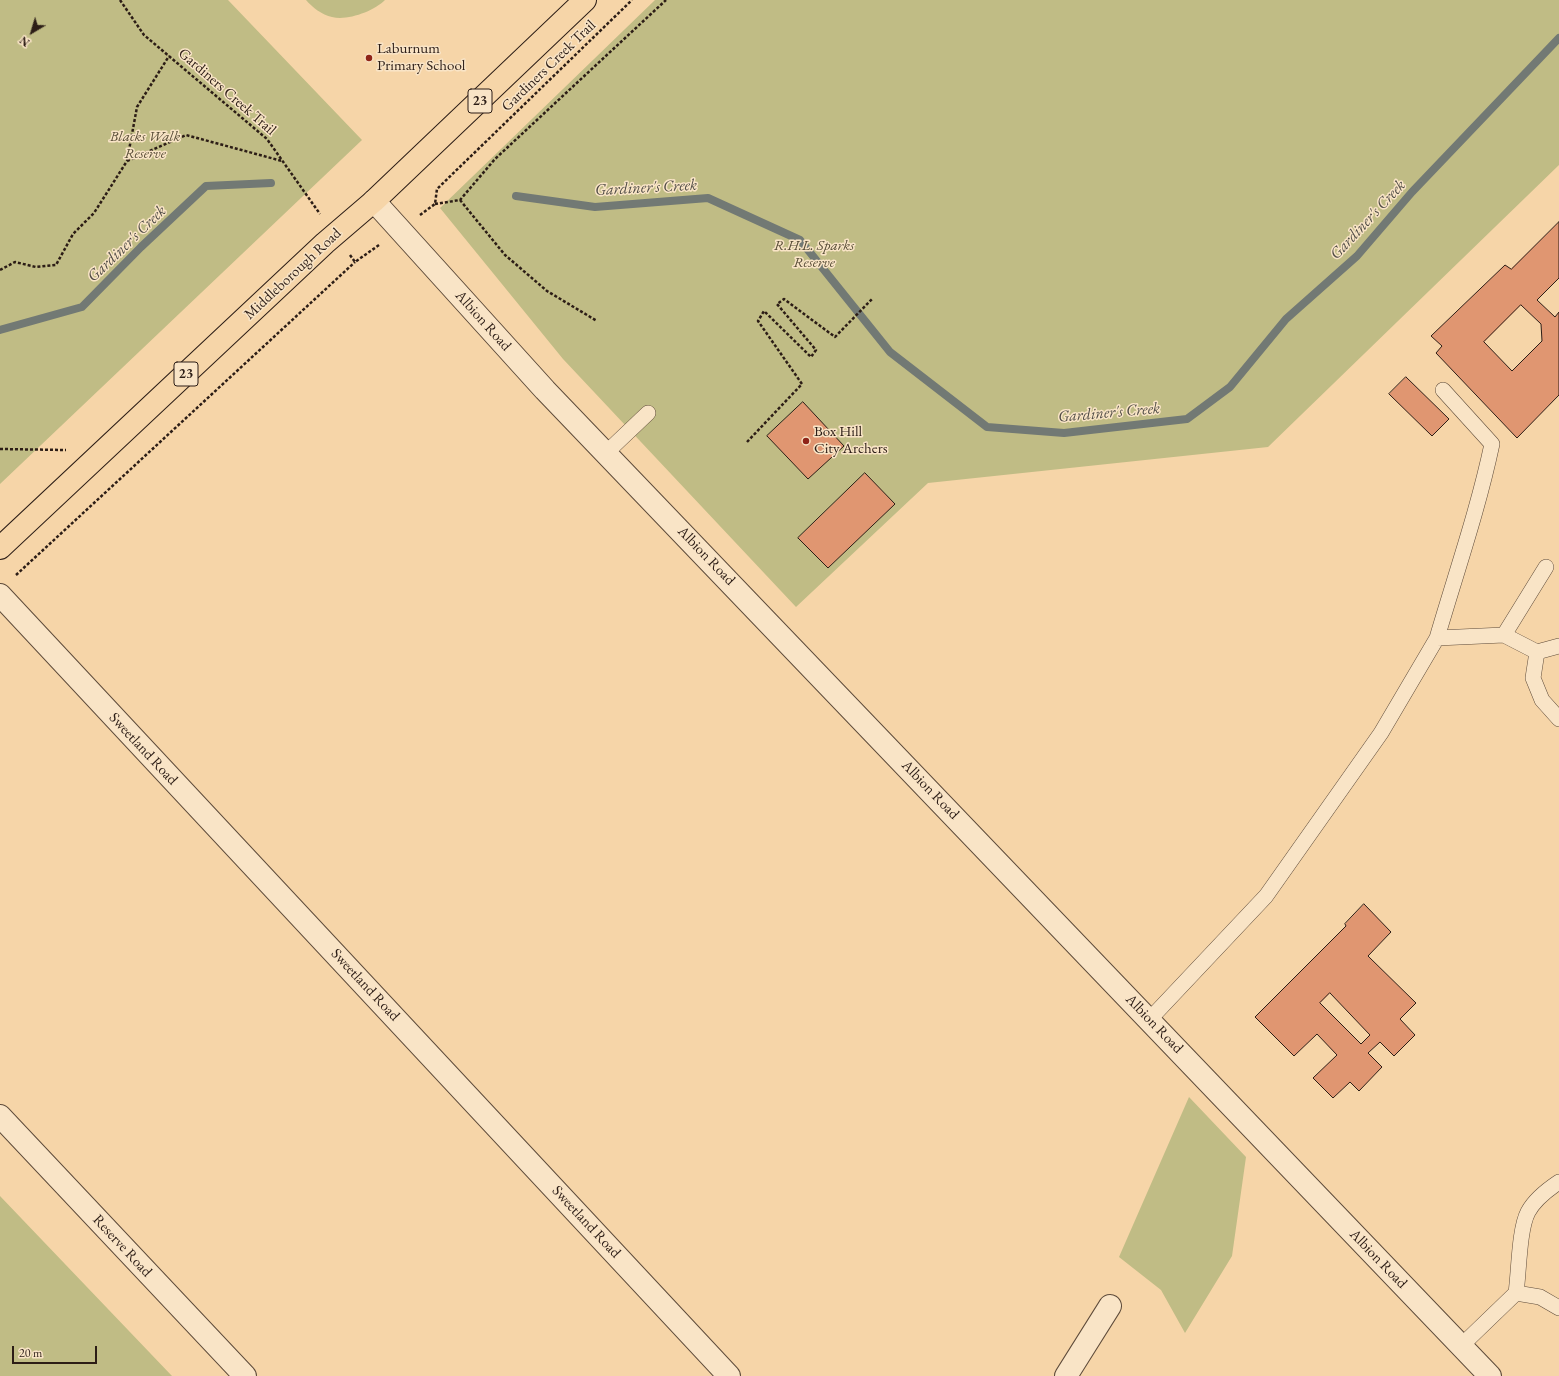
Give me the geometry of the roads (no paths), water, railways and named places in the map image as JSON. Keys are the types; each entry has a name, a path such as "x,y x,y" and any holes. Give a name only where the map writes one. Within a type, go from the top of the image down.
{"main road":[{"name":"Middleborough Road","path":"0,548 335,234 374,201 585,0"}],"street":[{"name":"Albion Road","path":"374,201 546,390 1150,1019 1490,1376"},
{"name":"Sweetland Road","path":"6,587 729,1376"},
{"name":"Reserve Road","path":"0,1116 245,1376"},
{"path":"1066,1376 1110,1306"}],"lane":[{"path":"1150,1019 1266,896 1381,733 1437,638 1482,492 1492,444 1443,390"},
{"path":"606,452 648,413"},
{"path":"1504,635 1546,567"},
{"path":"1437,638 1504,635 1537,652 1559,646"},
{"path":"1537,652 1533,678 1542,700 1559,720"},
{"path":"1461,1346 1516,1293 1523,1233 1528,1213 1543,1193 1559,1182"},
{"path":"1516,1293 1540,1297 1559,1308"}],"waterway":[{"name":"Gardiner's Creek","path":"516,196 595,207 708,198 800,240 890,352 987,427 1064,433 1187,419 1230,387 1286,319 1357,256 1412,192 1559,38"},
{"name":"Gardiner's Creek","path":"0,330 82,307 141,247 206,186 271,183"}],"place":[{"name":"Laburnum Primary School","path":"369,58"},
{"name":"Box Hill City Archers","path":"806,441"}],"park label":[{"name":"Blacks Walk Reserve","path":"145,146"},
{"name":"R.H.L. Sparks Reserve","path":"814,254"}]}
